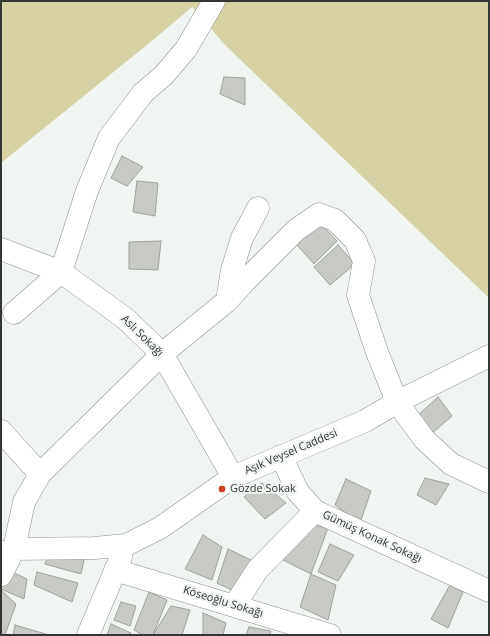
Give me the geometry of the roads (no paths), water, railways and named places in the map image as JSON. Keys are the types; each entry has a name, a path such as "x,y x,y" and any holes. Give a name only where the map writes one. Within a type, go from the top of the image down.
{"street":[{"path":"14,314 61,272 87,191 109,138 143,93 164,75 186,49 214,1"},
{"path":"227,301 232,270 242,238 258,208"},
{"path":"1,575 7,551 24,502 40,474 162,354 227,301 296,230 319,214 335,220 354,240 364,261 358,295 377,352 397,402 424,439 451,464 489,482"},
{"name":"Aslı Sokağı","path":"1,249 61,272 126,319 162,354 233,477"},
{"name":"Aşık Veysel Caddesi","path":"7,551 95,548 126,545 160,528 233,477 365,420 397,402 489,356"},
{"path":"1,431 40,474"},
{"name":"Gümüş Konak Sokağı","path":"280,456 298,492 315,510 489,591"},
{"path":"234,606 258,569 315,510"},
{"path":"88,635 126,545"},
{"name":"Köseoğlu Sokağı","path":"115,570 234,606 294,630 330,635"}],"place":[{"name":"Gözde Sokak","path":"222,489"}]}
